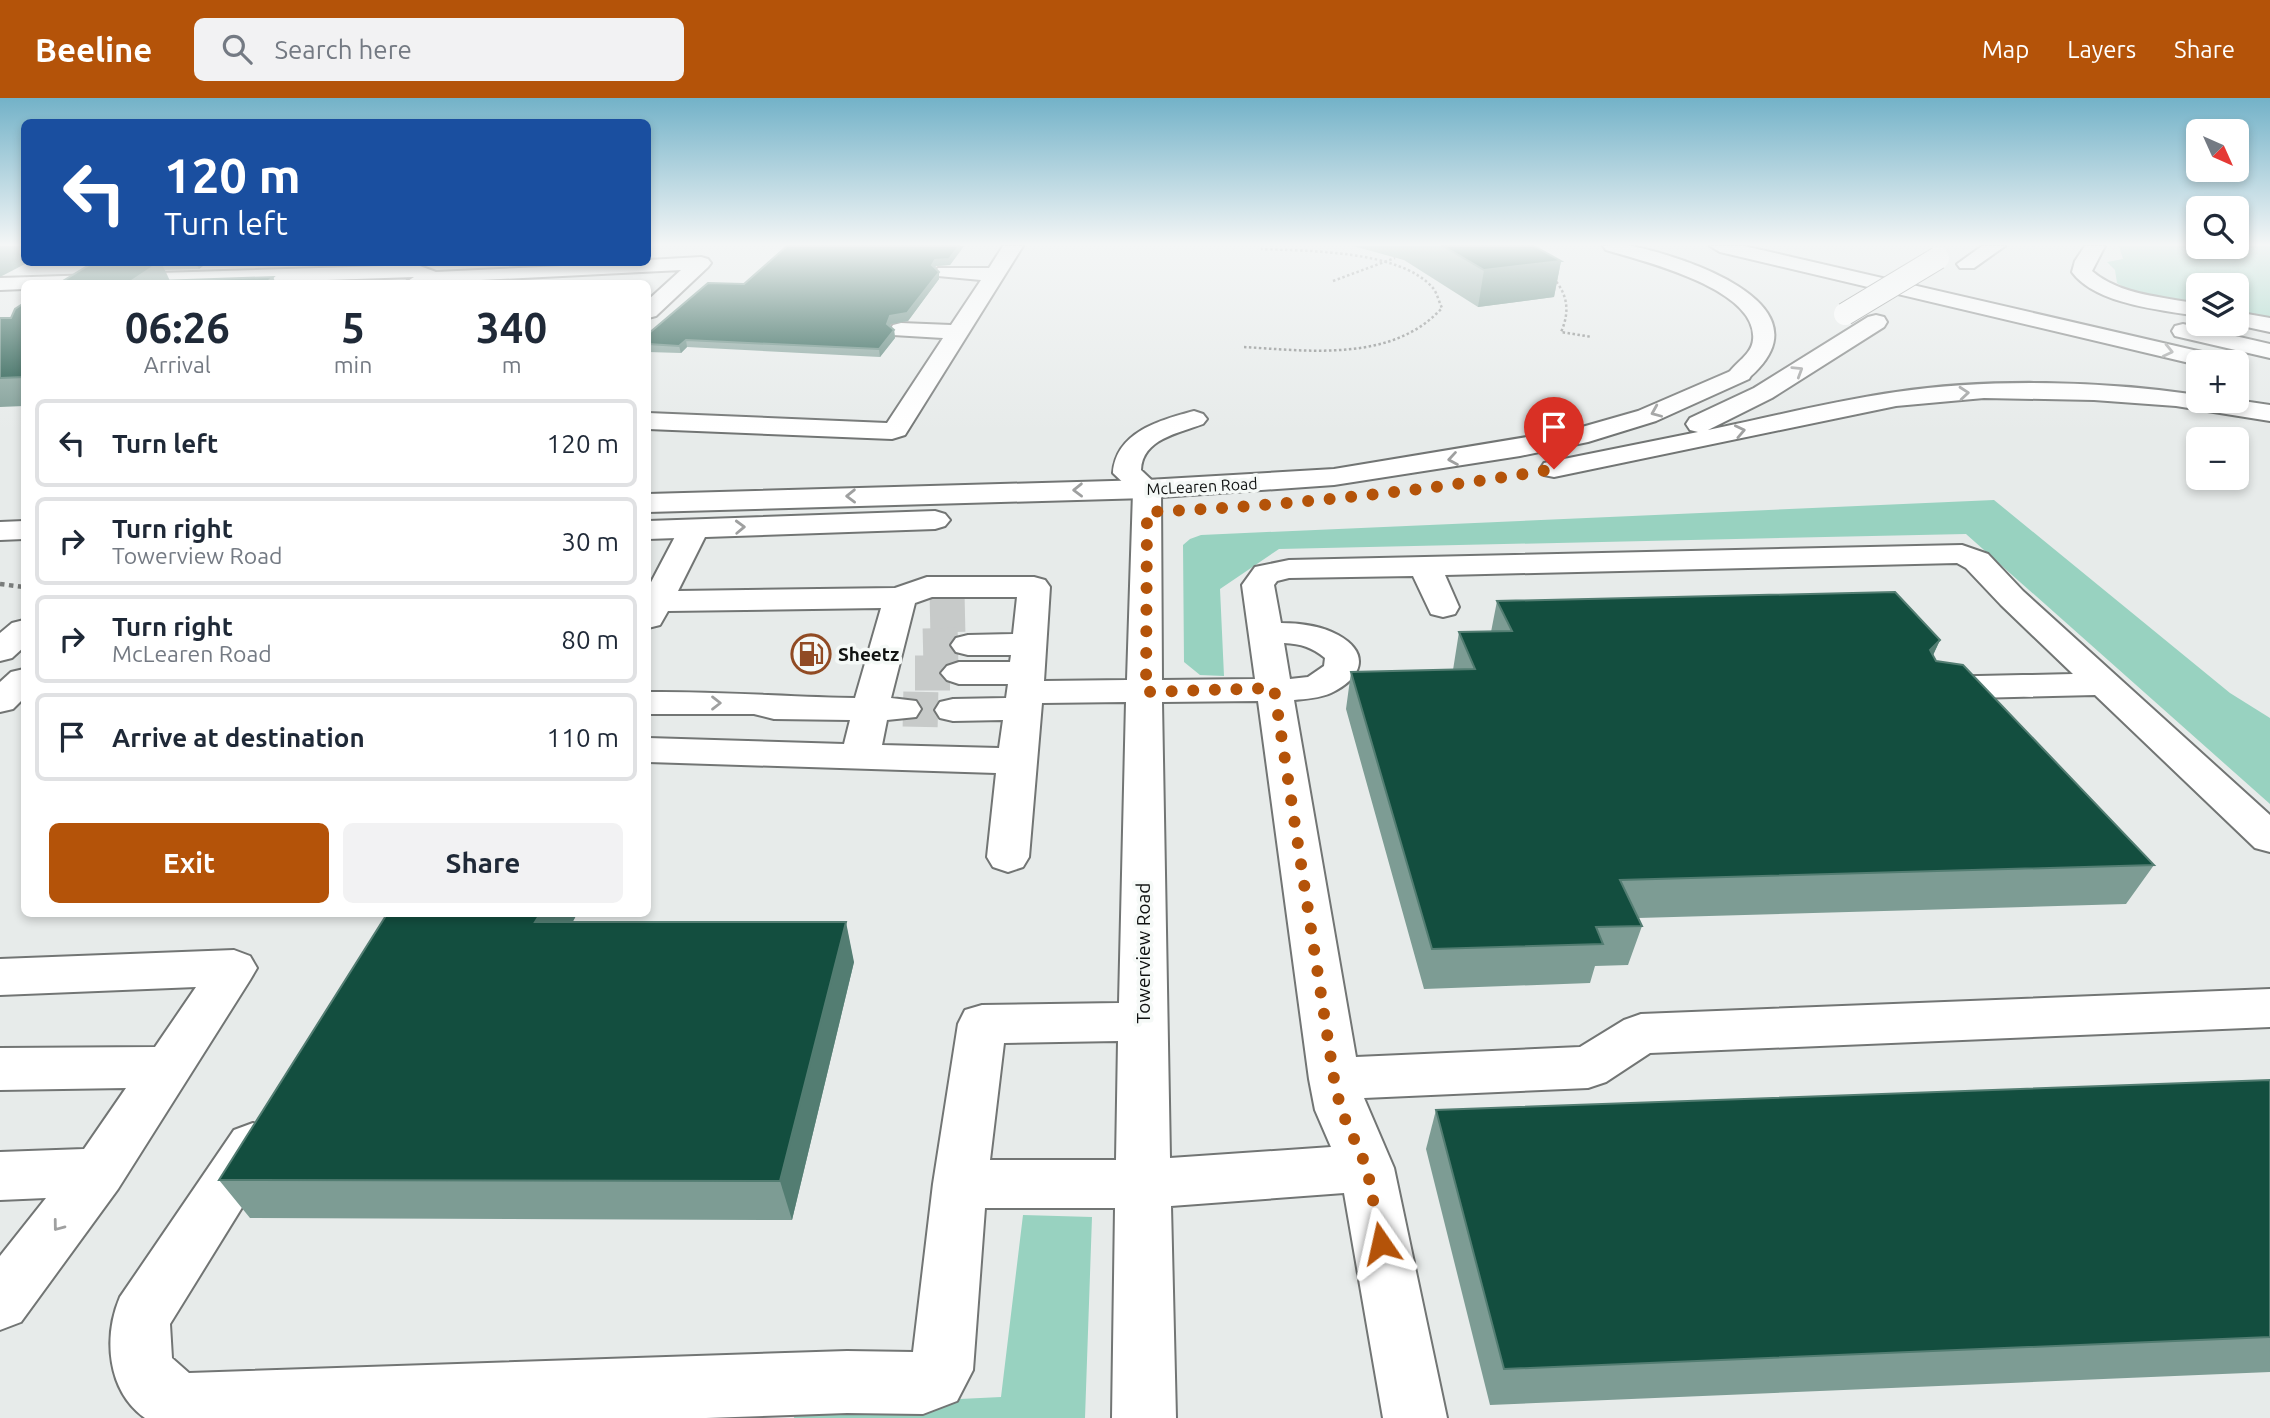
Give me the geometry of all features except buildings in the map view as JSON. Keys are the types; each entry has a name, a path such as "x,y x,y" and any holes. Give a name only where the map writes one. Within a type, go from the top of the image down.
{"main road":[{"path":"651,421 892,431 896,429 972,308"},
{"path":"1740,374 1759,354 1765,340 1762,318 1752,308"},
{"path":"1821,328 1855,308"},
{"path":"1554,469 1710,420 1763,393 1895,308"},
{"path":"1983,308 2186,355"},
{"path":"2249,321 2270,325"},
{"path":"2160,326 2270,351"},
{"path":"901,330 956,332"},
{"name":"McLearen Road","path":"651,530 1147,500 1334,477 1520,448 1579,436 1647,416 1740,374 1787,348"},
{"path":"1492,480 1896,399 1983,391 2176,399 2270,413"},
{"name":"McLearen Road","path":"651,503 1147,500 1292,505 1442,487"},
{"name":"Towerview Road","path":"1144,1418 1142,881 1147,500"},
{"path":"694,529 654,597 905,639"},
{"path":"0,531 21,530"},
{"path":"1415,1418 1367,1168 1341,1110 1334,1079 1265,633 1258,585 1260,579 1272,571 1954,552 1977,561 2012,598 2270,838"},
{"path":"0,556 21,555"},
{"path":"1425,566 1443,607"},
{"path":"861,757 887,710 905,639 927,587 1034,587 1008,857"},
{"path":"0,651 21,633"},
{"path":"1027,666 967,644 1027,666 1146,692 1306,689 1327,682 1342,670 1342,656 1331,644 1310,636 1265,633"},
{"path":"953,710 1027,666"},
{"path":"0,701 21,683"},
{"path":"1933,688 2105,684"},
{"path":"651,703 754,703 774,708 887,710"},
{"path":"651,750 1017,761"},
{"path":"0,977 234,968 99,1172 0,1302"},
{"path":"1334,1079 1588,1067 1641,1034 2270,1008"},
{"path":"278,1109 141,1317 139,1342 146,1376 163,1396 185,1405 847,1382 923,1383 935,1379 942,1370 960,1184 982,1024 1143,1023"},
{"path":"0,1069 168,1067"},
{"path":"960,1184 1143,1184 1367,1168"},
{"path":"0,1176 99,1172"}],"path":[{"path":"1244,347 1338,349 1382,342 1416,332 1438,315 1442,308"},
{"path":"1566,308 1565,325 1561,332 1592,337"},
{"path":"0,584 21,587"}],"green space":[{"path":"2249,308 2270,308 2270,322 2249,318"},
{"path":"1994,500 2230,693 2270,718 2270,804 1966,534 1279,549 1220,589 1224,676 1200,675 1184,662 1183,545 1201,535"},
{"path":"1023,1215 1092,1217 1085,1418 794,1418 795,1407 1001,1397"}],"tunnel":[{"path":"930,615 974,614"},
{"path":"923,646 968,645"},
{"path":"915,673 959,673"},
{"path":"903,709 953,710"}],"place":[{"name":"Sheetz","path":"811,654"}],"route":[{"path":"1381,1243 1367,1168 1341,1110 1334,1079 1274,688 1146,692 1147,512 1292,505 1364,498 1554,469"}]}
